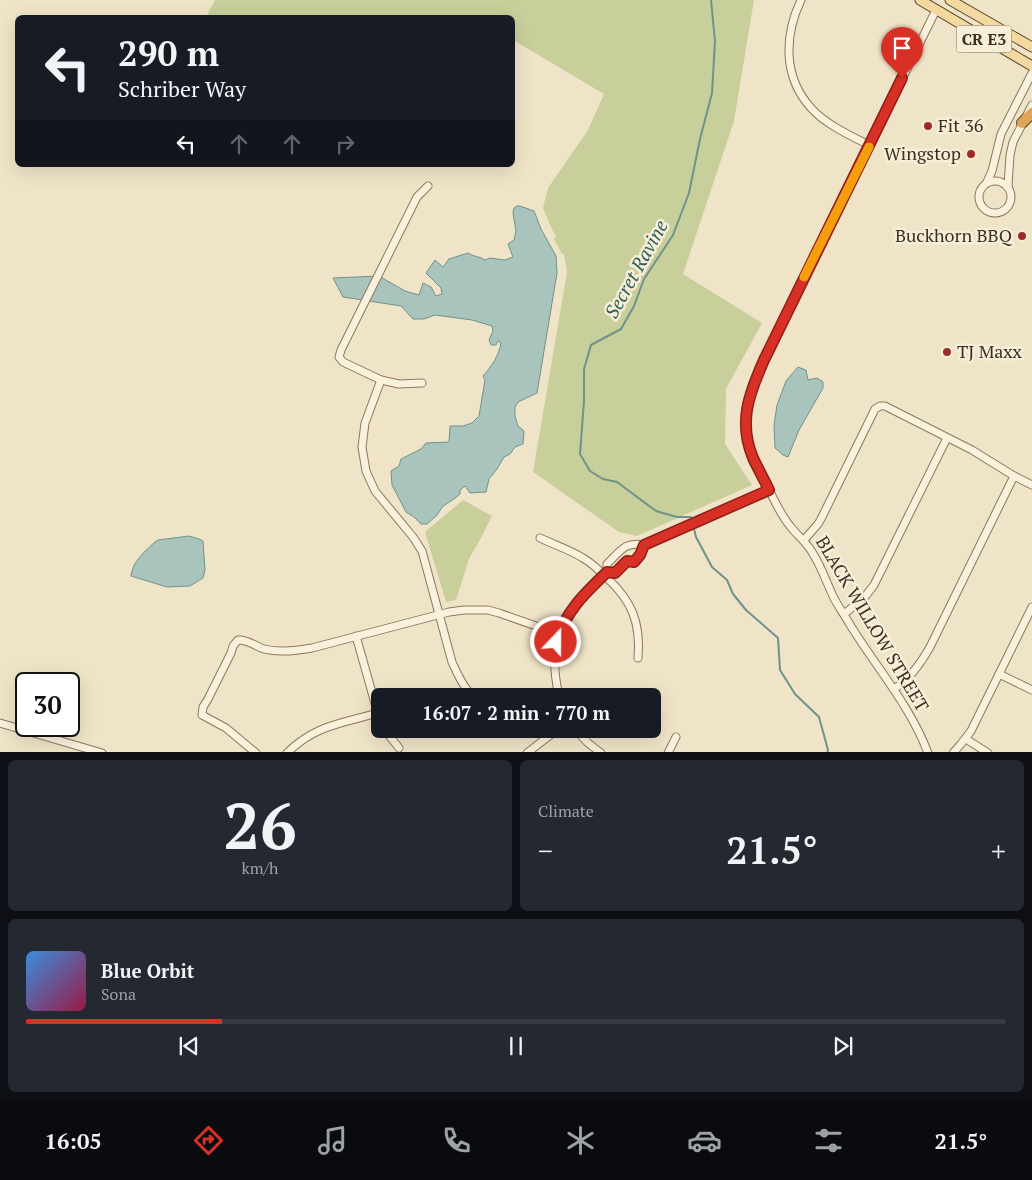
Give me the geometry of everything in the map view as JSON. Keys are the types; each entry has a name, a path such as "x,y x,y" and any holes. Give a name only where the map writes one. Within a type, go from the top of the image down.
{"highway":[{"path":"1022,123 1032,113"}],"main road":[{"name":"CR E3","path":"920,0 1032,66"},
{"name":"CR E3","path":"950,0 1032,47"}],"street":[{"path":"801,0 792,20 788,45 790,66 797,87 811,108 819,115 870,146"},
{"name":"BLACK WILLOW STREET","path":"928,752 894,689 834,599 820,566 804,540 790,526 769,490 752,457 746,428 746,413 754,381 936,10"},
{"path":"1032,73 1007,119 1001,134 992,171 987,182 979,192 979,202 986,211 998,213 1004,210 1010,202 1008,186 1010,155 1013,142 1032,105"},
{"path":"987,182 998,180 1008,186"},
{"path":"422,383 399,384 381,380 343,362 339,357 416,197 428,186"},
{"path":"381,380 365,423 362,447 366,471 375,491 422,550 452,662 457,675 466,688"},
{"path":"804,540 821,519 875,409 880,406 884,406 972,450 1032,485"},
{"path":"844,614 864,598 874,585 946,438"},
{"path":"894,689 911,674 922,661 930,647 1014,476"},
{"path":"606,574 607,564 626,545 644,545 769,490"},
{"path":"540,538 585,559 606,574 622,593 632,609 637,624 638,658"},
{"path":"621,551 627,561 634,562 640,555 644,545"},
{"path":"558,688 554,655 562,626 574,606 606,574 615,573 627,561"},
{"path":"953,752 966,739 1032,607"},
{"path":"256,752 226,728 202,715 203,706 233,646 238,640 244,639 255,646 272,650 291,651 312,648 439,614 464,610 488,610 559,634"},
{"path":"356,636 371,691"},
{"path":"1000,674 1032,690"},
{"path":"287,752 310,734 323,728 371,715"},
{"path":"0,723 102,752"},
{"path":"668,752 676,736"},
{"path":"391,738 399,748"},
{"path":"528,752 546,738"},
{"path":"583,738 600,752"},
{"path":"966,739 988,752"}],"green space":[{"path":"215,0 754,0 734,121 683,274 762,323 726,389 725,444 752,485 637,536 619,532 533,472 567,272 564,254 562,254 554,239 556,237 543,208 548,188 588,130 604,94 515,41 515,15 207,15"},
{"path":"463,500 492,516 469,559 456,600 446,602 425,532"}],"water":[{"path":"517,206 534,211 541,229 556,256 557,273 537,393 518,402 515,407 518,426 524,431 523,444 515,447 510,454 504,457 489,479 486,492 470,493 465,486 460,490 460,494 443,506 427,524 421,524 406,512 392,485 391,471 399,466 401,459 421,449 426,443 449,442 450,426 463,426 472,423 479,416 485,380 483,376 495,360 501,343 498,341 496,345 491,345 489,340 493,331 492,326 472,320 435,315 424,319 413,319 401,306 343,297 333,278 379,276 405,291 419,295 423,283 431,287 436,296 442,294 441,288 426,273 435,260 443,267 449,259 468,253 485,260 490,258 505,260 513,257 508,244 514,240 516,231 513,213 514,208"},
{"path":"798,367 806,370 808,380 817,378 823,382 823,388 799,430 788,457 775,448 774,425 777,405 786,381"},
{"path":"189,536 203,541 205,570 203,578 190,586 167,587 131,576 136,561 155,542"}],"waterway":[{"name":"Secret Ravine","path":"711,0 715,41 712,93 689,193 673,235 644,279 634,306 621,329 591,345 584,369 584,401 580,454 590,471 603,479 617,482 656,511 677,517 691,517 696,537 712,567 727,580 733,594 746,610 778,638 780,670 795,694 819,717 827,752"}],"slow traffic":[{"path":"804,277 869,147"}],"place":[{"name":"Fit 36","path":"928,126"},
{"name":"Wingstop","path":"971,154"},
{"name":"Buckhorn BBQ","path":"1022,236"},
{"name":"TJ Maxx","path":"947,352"}],"route":[{"path":"556,642 562,626 581,598 607,572 615,573 627,561 634,562 640,555 644,545 769,490 752,457 746,428 748,400 754,381 902,78"}]}
